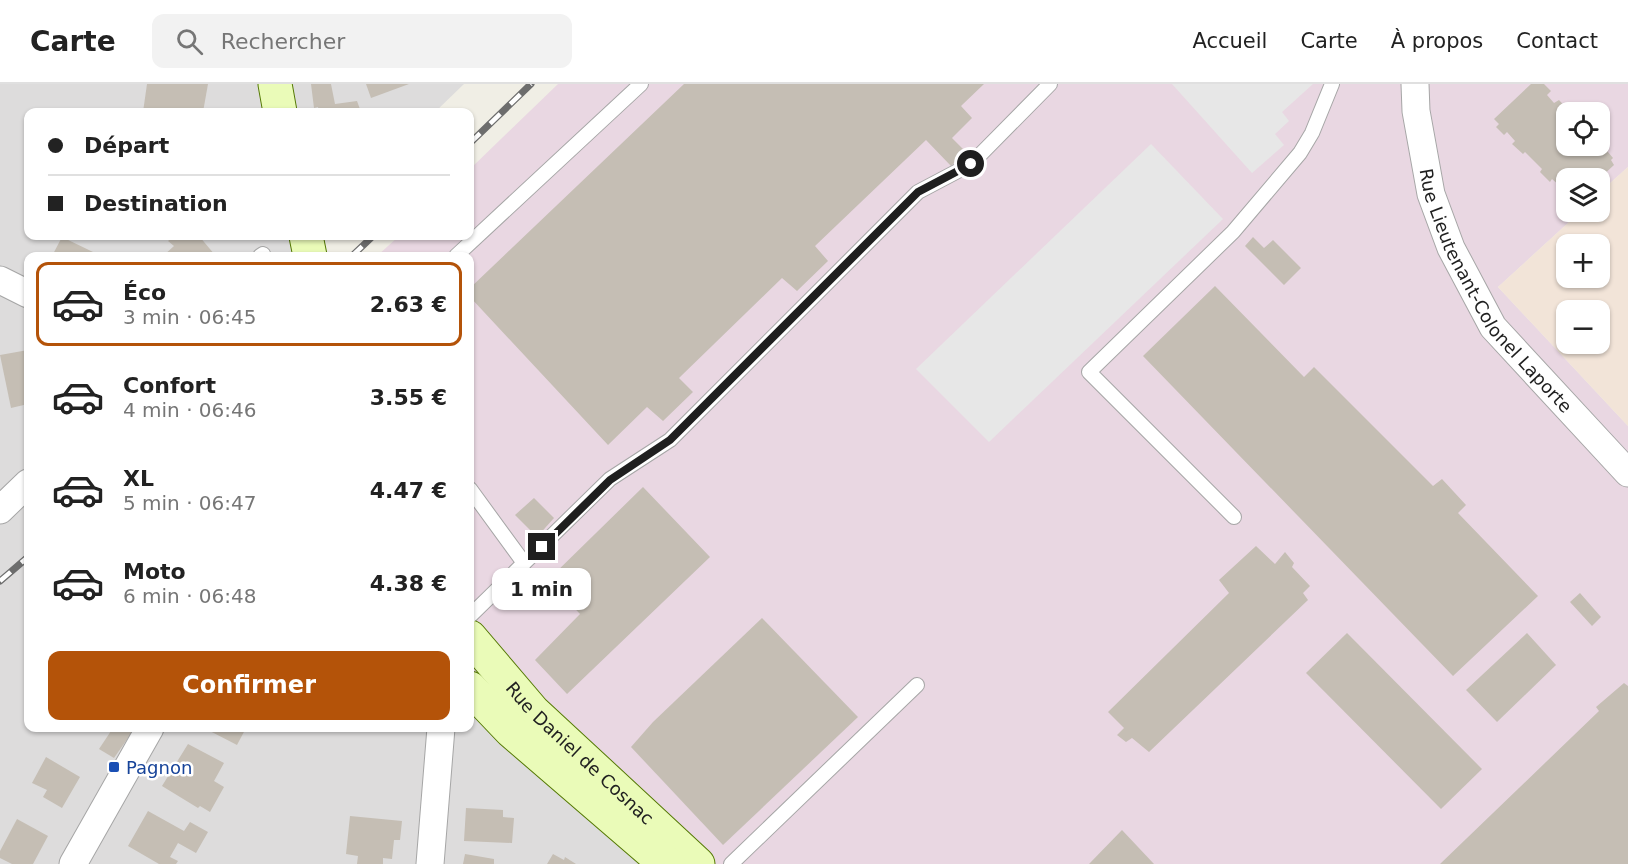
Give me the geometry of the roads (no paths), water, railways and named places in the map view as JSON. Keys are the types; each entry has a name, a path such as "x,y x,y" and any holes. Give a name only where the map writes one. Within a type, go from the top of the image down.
{"street":[{"path":"275,84 279,108"},
{"name":"Rue Lieutenant-Colonel Laporte","path":"1415,84 1416,111 1431,194 1451,248 1493,327 1628,473"},
{"path":"0,280 24,292"},
{"path":"0,510 24,487"},
{"name":"Rue Daniel de Cosnac","path":"474,636 533,711 671,853 698,864"},
{"path":"474,688 500,697 635,824 671,853"},
{"path":"72,864 148,732"},
{"path":"430,864 441,732"}],"lane":[{"path":"474,239 641,84"},
{"path":"474,628 524,563 610,480 670,440 918,192 971,164 1050,84"},
{"path":"1234,517 1089,372 1233,232 1300,153 1312,133 1332,84"},
{"path":"460,252 473,240"},
{"path":"474,494 524,563"},
{"path":"731,864 918,686"}],"railway":[{"path":"474,139 531,84"},
{"path":"356,252 369,240"},
{"path":"0,581 24,560"}],"place":[{"name":"Pagnon","path":"114,767"}]}
